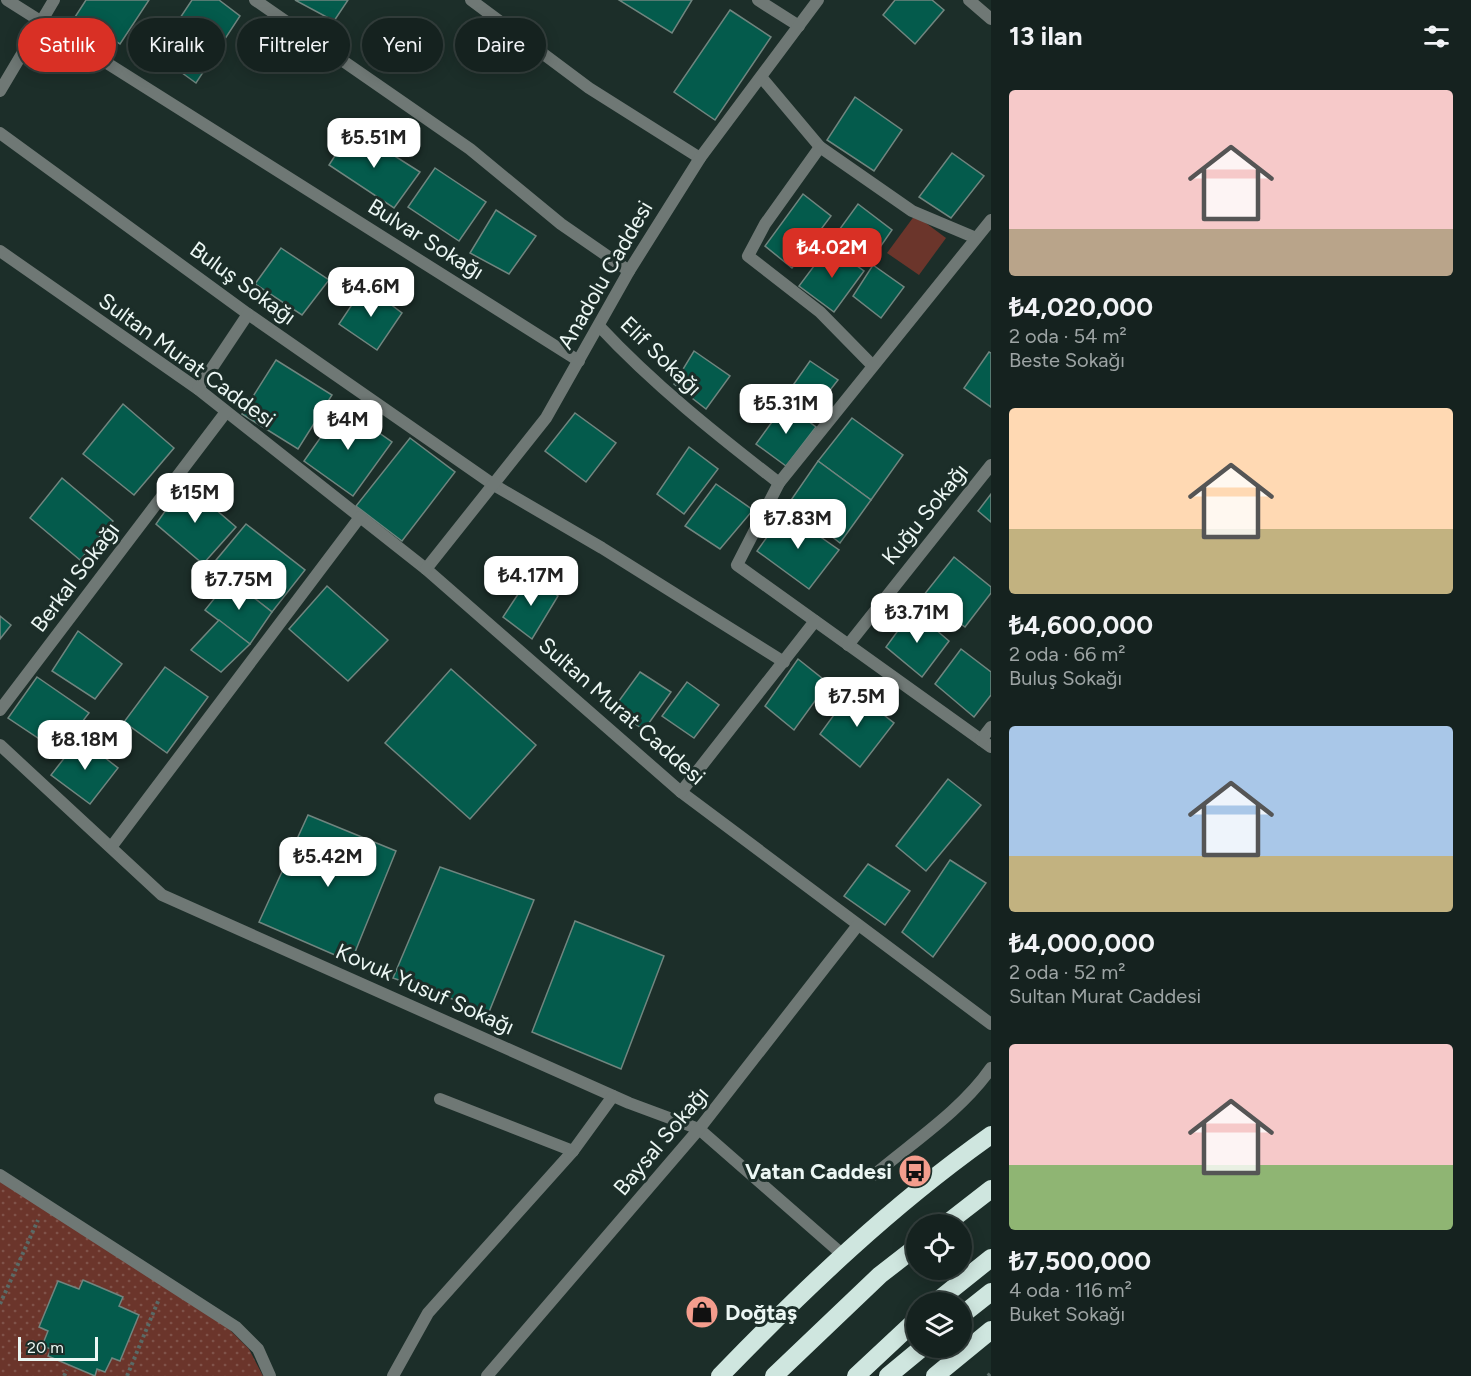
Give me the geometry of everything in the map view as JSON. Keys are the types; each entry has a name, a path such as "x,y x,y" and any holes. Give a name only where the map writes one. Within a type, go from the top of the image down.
{"highway":[{"path":"720,1376 804,1289 991,1135"},
{"path":"959,1214 991,1189"},
{"path":"774,1376 880,1275 906,1255"},
{"path":"948,1292 991,1258"},
{"path":"972,1307 991,1292"},
{"path":"856,1376 906,1329"},
{"path":"935,1376 991,1329"},
{"path":"888,1376 910,1358"}],"street":[{"name":"Bulvar Sokağı","path":"7,0 36,18"},
{"path":"43,18 54,0"},
{"path":"255,0 470,149 561,224 628,271"},
{"path":"471,0 590,88 700,158"},
{"path":"758,0 800,26"},
{"name":"Anadolu Caddesi","path":"426,570 546,418 628,271 700,158 762,78 818,0"},
{"path":"969,0 991,19"},
{"path":"0,91 18,60"},
{"name":"Bulvar Sokağı","path":"116,68 579,361"},
{"path":"762,78 820,147 912,211 976,238"},
{"name":"Buluş Sokağı","path":"0,133 248,314 494,485 602,548 784,662"},
{"path":"820,147 765,224 748,256 820,312 873,366"},
{"path":"991,220 779,483 737,565 986,744 991,727"},
{"name":"Sultan Murat Caddesi","path":"0,251 198,389 426,570 681,792 991,1024"},
{"path":"198,389 248,314"},
{"name":"Elif Sokağı","path":"599,326 634,363 685,410 779,483"},
{"name":"Berkal Sokağı","path":"0,710 226,412"},
{"name":"Kuğu Sokağı","path":"848,645 991,465"},
{"path":"112,846 360,517"},
{"path":"681,792 815,621"},
{"name":"Kovuk Yusuf Sokağı","path":"0,745 112,846 162,895 613,1096 699,1129 843,1255"},
{"name":"Baysal Sokağı","path":"488,1376 699,1129 858,925"},
{"path":"874,1175 953,1108 983,1080 991,1068"},
{"path":"393,1376 428,1313 573,1151 613,1096"},
{"path":"440,1099 573,1151"},
{"path":"0,1175 236,1327 258,1349 270,1376"}],"path":[{"path":"0,1304 45,1204"},
{"path":"127,1376 166,1282"},
{"path":"64,1376 67,1370"}],"shaded area":[{"path":"915,215 946,238 919,275 887,253"},
{"path":"0,1181 225,1325 249,1349 263,1376 0,1376"}],"building":[{"path":"86,0 149,0 137,18 128,18 128,32 120,44 116,42 116,18 75,17"},
{"path":"192,0 219,0 240,16 225,39 225,18 180,18"},
{"path":"295,0 348,0 336,18 328,18"},
{"path":"619,0 692,0 672,33"},
{"path":"895,0 932,0 944,10 915,44 883,15"},
{"path":"730,10 771,37 715,120 674,92"},
{"path":"181,72 203,72 196,83"},
{"path":"855,97 902,130 874,171 827,140"},
{"path":"352,129 420,172 394,208 329,165"},
{"path":"952,153 984,176 951,218 919,197"},
{"path":"435,168 486,202 459,241 408,207"},
{"path":"803,194 831,216 792,268 765,246"},
{"path":"858,204 892,230 869,263 834,237"},
{"path":"496,210 536,236 509,274 470,253"},
{"path":"829,246 864,271 834,312 799,286"},
{"path":"281,248 329,280 302,315 255,284"},
{"path":"873,265 904,287 881,318 853,296"},
{"path":"365,285 402,313 377,350 339,324"},
{"path":"694,351 730,376 706,409 674,384"},
{"path":"989,352 991,353 991,407 964,388"},
{"path":"276,360 332,395 298,449 242,414"},
{"path":"810,361 838,380 810,416 784,398"},
{"path":"123,404 174,448 134,495 83,454"},
{"path":"785,404 816,427 786,466 756,444"},
{"path":"342,407 392,442 353,496 304,461"},
{"path":"575,413 616,443 586,482 545,451"},
{"path":"852,418 903,455 871,500 818,461"},
{"path":"410,438 455,472 402,541 356,506"},
{"path":"689,447 718,469 684,514 657,494"},
{"path":"818,461 871,500 840,543 789,503"},
{"path":"62,478 113,521 80,560 30,518"},
{"path":"185,483 236,527 203,564 156,524"},
{"path":"716,484 753,510 720,549 685,526"},
{"path":"991,494 991,522 978,511"},
{"path":"785,512 839,550 809,589 757,551"},
{"path":"246,524 305,570 272,612 212,565"},
{"path":"954,557 991,587 991,593 965,627 923,596"},
{"path":"530,576 558,596 532,639 503,617"},
{"path":"230,579 272,612 250,644 205,610"},
{"path":"327,586 388,640 348,681 289,629"},
{"path":"913,610 949,641 922,677 886,647"},
{"path":"0,616 11,625 0,639"},
{"path":"219,620 250,644 221,672 191,650"},
{"path":"78,631 122,664 95,699 52,671"},
{"path":"961,649 991,672 991,695 974,717 935,684"},
{"path":"798,659 828,683 794,730 765,706"},
{"path":"165,667 208,697 167,753 124,722"},
{"path":"451,669 536,745 470,819 385,743"},
{"path":"640,672 671,692 644,730 613,709"},
{"path":"37,677 89,713 59,752 8,718"},
{"path":"687,682 719,705 694,738 662,716"},
{"path":"852,690 894,723 860,767 820,734"},
{"path":"80,738 118,768 90,804 51,775"},
{"path":"948,779 981,805 926,871 896,846"},
{"path":"308,815 396,851 351,962 259,922"},
{"path":"950,860 986,883 933,957 902,932"},
{"path":"868,864 910,891 885,925 844,896"},
{"path":"440,867 534,900 489,1012 393,978"},
{"path":"575,921 664,956 621,1069 532,1032"},
{"path":"83,1280 123,1297 119,1306 139,1315 120,1361 112,1358 105,1372 97,1369 95,1376 48,1356 51,1349 42,1346 48,1331 39,1327 58,1281 79,1289"}],"place":[{"name":"Vatan Caddesi","path":"915,1171"},
{"name":"Doğtaş","path":"702,1312"}]}
